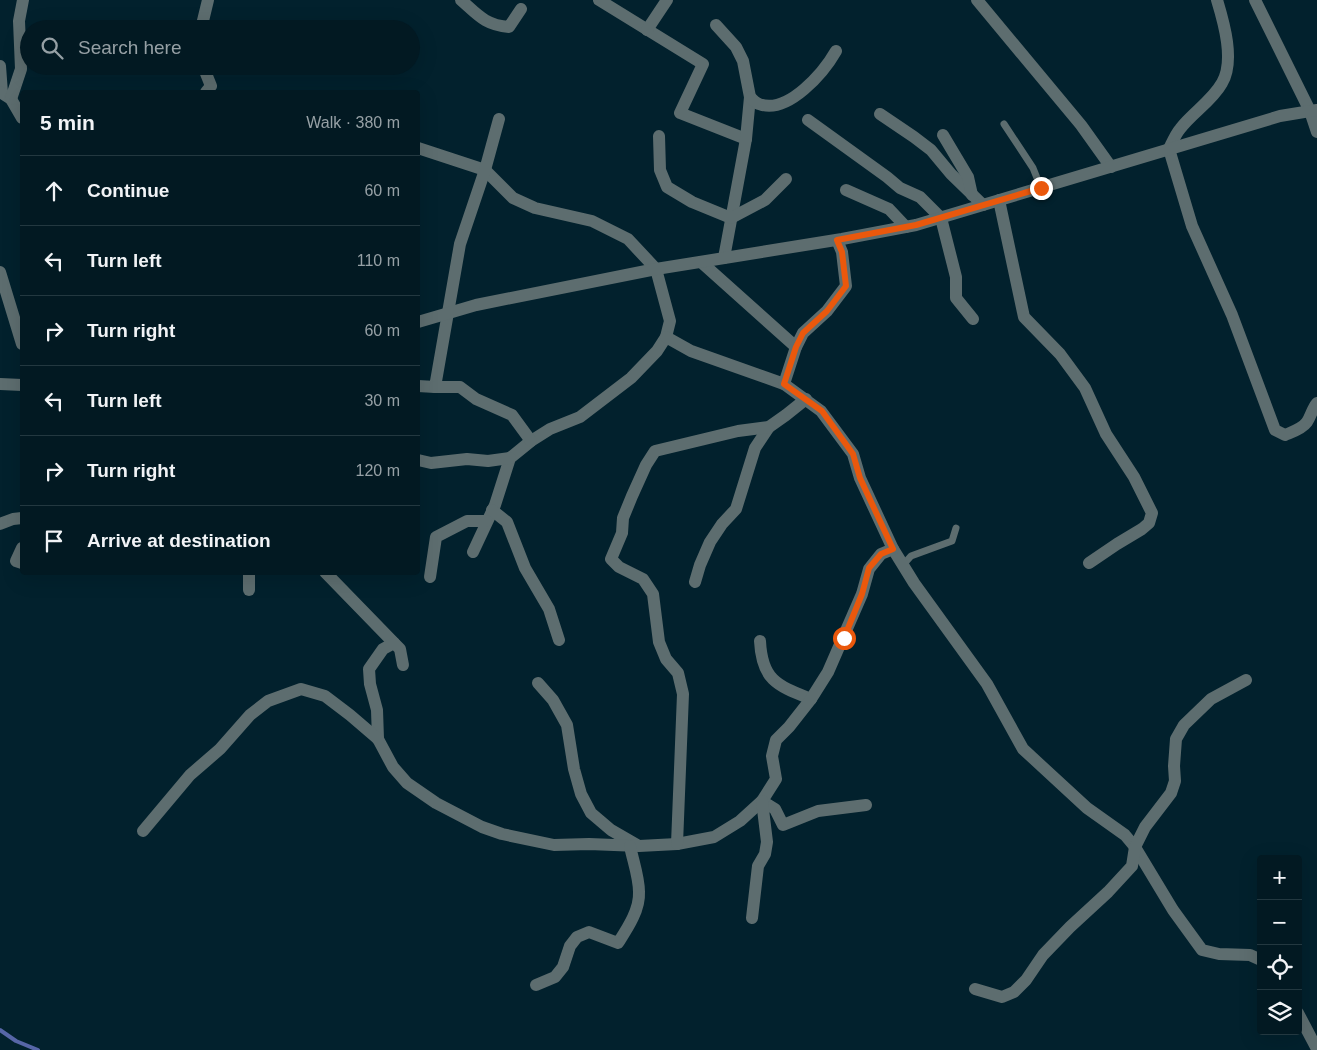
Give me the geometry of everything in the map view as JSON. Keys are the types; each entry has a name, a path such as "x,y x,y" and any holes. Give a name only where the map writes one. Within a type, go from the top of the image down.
{"street":[{"path":"20,37 19,21 23,0"},
{"path":"461,0 487,22 509,27 521,9"},
{"path":"599,0 703,64 680,113 746,139"},
{"path":"647,30 667,0"},
{"path":"977,0 1081,125 1111,167"},
{"path":"1217,0 1226,31 1227,66 1222,83 1180,130 1169,150 1192,226 1232,315 1274,430 1285,435 1297,430 1307,423 1311,410 1317,403"},
{"path":"1255,0 1314,111 1317,132"},
{"path":"203,20 207,1"},
{"path":"716,25 736,46 743,61 750,97 746,139 724,258"},
{"path":"750,97 758,104 782,104 798,94 811,82 828,65 836,51"},
{"path":"0,66 4,94 20,115"},
{"path":"4,94 20,73"},
{"path":"207,75 211,86 208,90"},
{"path":"420,321 476,305 656,269 906,227 1280,116 1314,111"},
{"path":"880,114 931,150 951,174 983,205"},
{"path":"435,387 460,244 485,170 499,119"},
{"path":"808,120 900,188 920,197 941,218 956,277 956,298 973,319"},
{"path":"943,135 968,177 972,195"},
{"path":"659,136 660,170 667,186 692,202 732,218"},
{"path":"420,149 485,170 513,198 534,208 592,221 628,239 656,269 670,321 666,337 657,351 631,378 580,417 550,429 530,441 510,458 495,505 473,552"},
{"path":"732,218 765,200 786,179"},
{"path":"846,190 889,209 906,227"},
{"path":"999,200 1024,317 1060,354 1085,388 1106,434 1134,477 1152,512 1149,523 1089,563"},
{"path":"784,384 796,347 803,333 827,311 846,286 842,252 837,240"},
{"path":"701,262 796,347"},
{"path":"0,272 20,337"},
{"path":"666,337 691,350 784,384 822,411 853,454 860,478 893,549 914,583 987,684 1023,750 1087,808 1125,835 1135,847 1173,910 1202,950 1219,954 1250,955 1257,958"},
{"path":"0,384 20,385"},
{"path":"420,386 460,387 476,399 512,415 530,441"},
{"path":"695,582 710,542 722,524 736,509 755,448 769,427 806,399"},
{"path":"677,844 683,694 678,673 666,659 659,642 652,594 643,578 619,567 610,559 622,533 624,518 632,496 646,465 655,452 738,431 769,427"},
{"path":"420,460 431,463 467,459 488,461 510,458"},
{"path":"430,578 436,537 467,521 489,516 507,522 524,568 549,609 559,640"},
{"path":"0,524 20,518"},
{"path":"143,831 190,775 220,749 250,715 268,701 301,690 325,696 378,739 393,767 407,783 436,802 482,827 502,834 554,845 635,846 677,844 714,837 740,820 762,802 776,779 772,756 776,740 811,699 828,672 862,594 869,568 881,554 893,549"},
{"path":"20,552 16,561 20,562"},
{"path":"249,575 249,590"},
{"path":"328,575 400,649 403,665"},
{"path":"760,641 760,656 765,671 784,688 811,699"},
{"path":"378,739 377,710 370,684 369,669 383,648 394,642"},
{"path":"975,989 1002,997 1014,992 1026,980 1043,954 1070,926 1108,892 1132,866 1135,847 1144,827 1172,793 1175,781 1176,739 1184,725 1211,699 1246,680"},
{"path":"538,684 554,700 567,725 574,769 581,794 591,813 611,830 635,846"},
{"path":"762,802 775,809 783,825 818,811 866,805"},
{"path":"752,918 758,866 764,854 766,842 762,802"},
{"path":"536,985 555,977 563,967 570,946 577,937 589,932 618,943 628,928 640,893 635,846"},
{"path":"1302,1020 1317,1049"}],"lane":[{"path":"1004,124 1033,168 1041,188"},
{"path":"903,565 911,556 952,541 956,528"}],"waterway":[{"path":"0,1030 16,1041 38,1050"}],"route":[{"path":"844,638 862,594 869,568 881,554 893,549 860,478 853,454 822,411 784,384 796,347 803,333 827,311 846,286 842,252 837,240 916,225 1041,188"}]}
